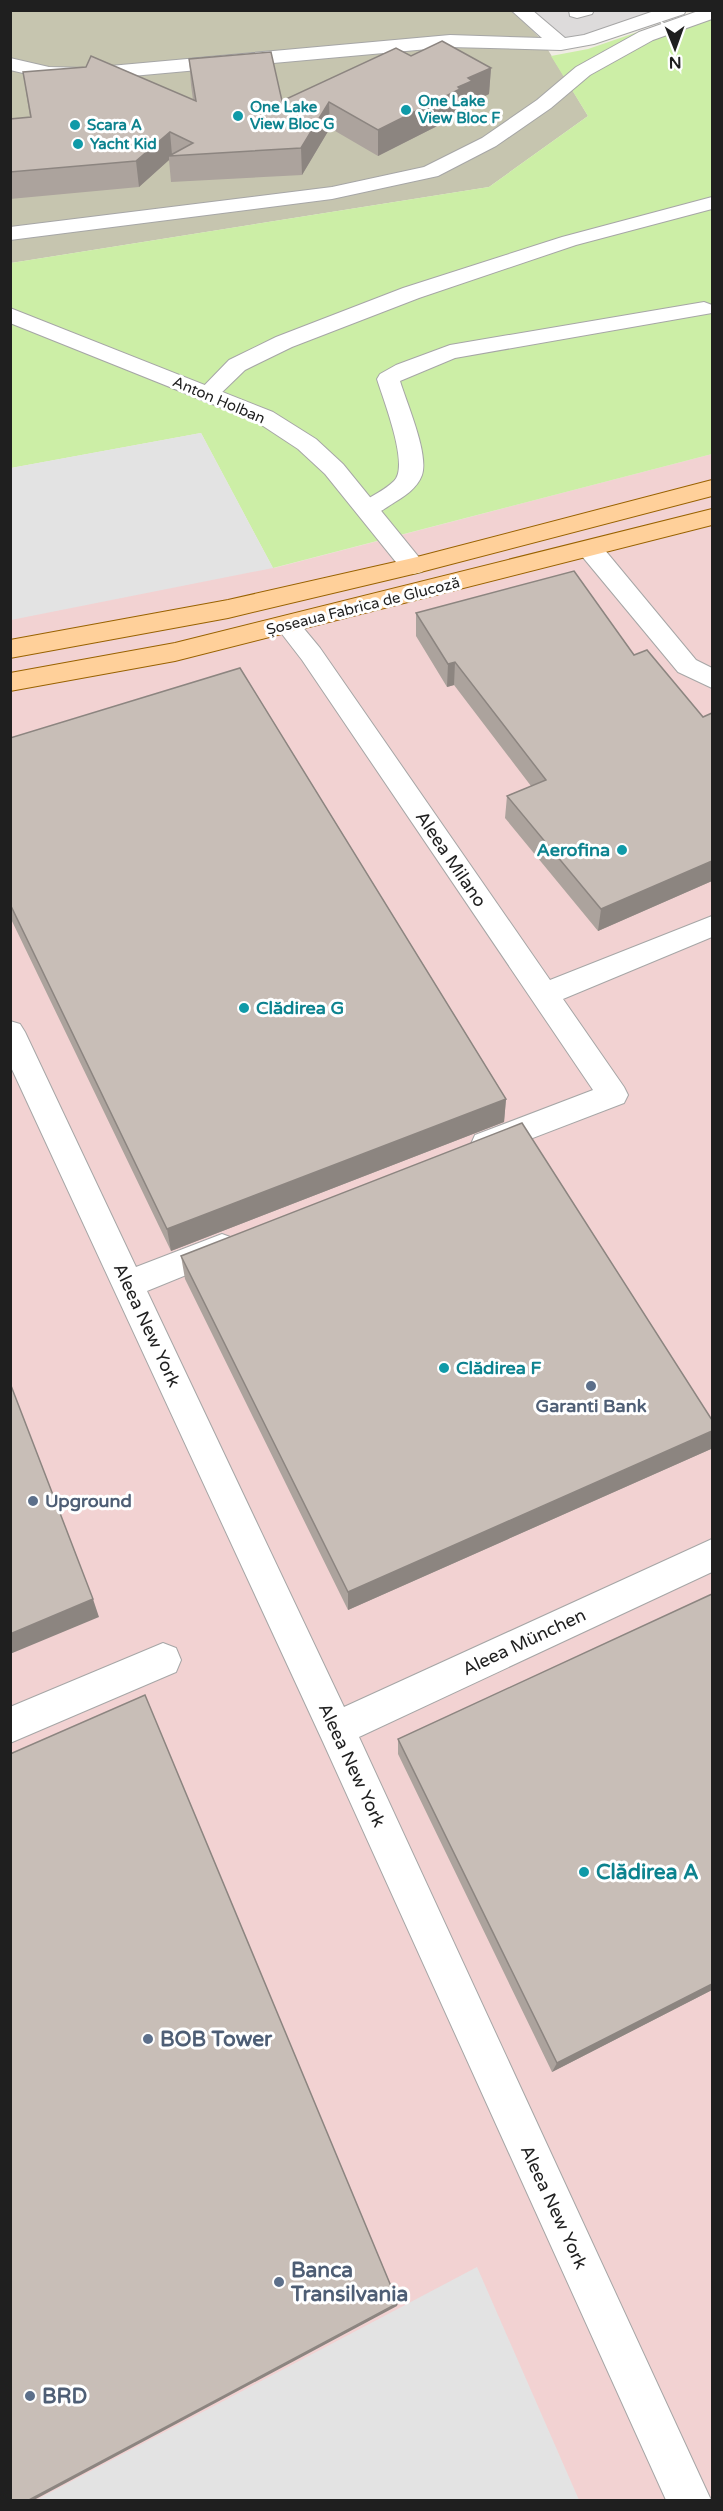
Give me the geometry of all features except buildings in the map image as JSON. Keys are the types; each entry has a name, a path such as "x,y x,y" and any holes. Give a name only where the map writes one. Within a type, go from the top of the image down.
{"main road":[{"name":"Șoseaua Fabrica de Glucoză","path":"10,649 228,609 413,566 712,488"},
{"name":"Șoseaua Fabrica de Glucoză","path":"10,682 175,652 712,517"}],"street":[{"path":"10,234 332,193 431,172 489,142 544,104 583,71 646,36 712,13"},
{"name":"Anton Holban","path":"10,315 265,417 307,444 334,469 413,566"}],"lane":[{"path":"520,10 561,44"},
{"path":"10,64 49,73 88,74 450,41 561,44 587,40 677,10"},
{"path":"207,394 237,365 284,342 411,293 569,241 712,203"},
{"path":"367,509 402,487 410,476 412,459 388,379 404,370 450,352 704,308"},
{"path":"591,549 687,666 712,679"},
{"name":"Aleea Milano","path":"287,625 310,654 612,1095 455,1156"},
{"path":"544,995 712,926"},
{"name":"Aleea New York","path":"10,1032 336,1729 689,2500"},
{"path":"128,1284 248,1237"},
{"name":"Aleea München","path":"336,1729 712,1555"},
{"path":"10,1725 163,1660"}],"shaded area":[{"path":"11,11 512,11 542,40 588,116 489,187 11,263"},
{"path":"512,11 659,11 583,36 542,40"},
{"path":"201,433 273,568 11,620 11,468"},
{"path":"712,454 712,2500 11,2500 11,468 274,568"},
{"path":"477,2267 579,2500 36,2500"}],"green space":[{"path":"699,11 712,11 712,454 273,568 201,433 11,468 11,263 489,187 588,116 551,56 588,49"}],"place":[{"name":"One Lake View Bloc F","path":"406,110"},
{"name":"One Lake View Bloc G","path":"238,116"},
{"name":"Scara A","path":"75,125"},
{"name":"Yacht Kid","path":"78,144"},
{"name":"Aerofina","path":"622,850"},
{"name":"Clădirea G","path":"244,1008"},
{"name":"Clădirea F","path":"444,1368"},
{"name":"Garanti Bank","path":"591,1386"},
{"name":"Upground","path":"33,1501"},
{"name":"Clădirea A","path":"584,1872"},
{"name":"BOB Tower","path":"148,2039"},
{"name":"Banca Transilvania","path":"279,2282"},
{"name":"BRD","path":"30,2396"}]}
